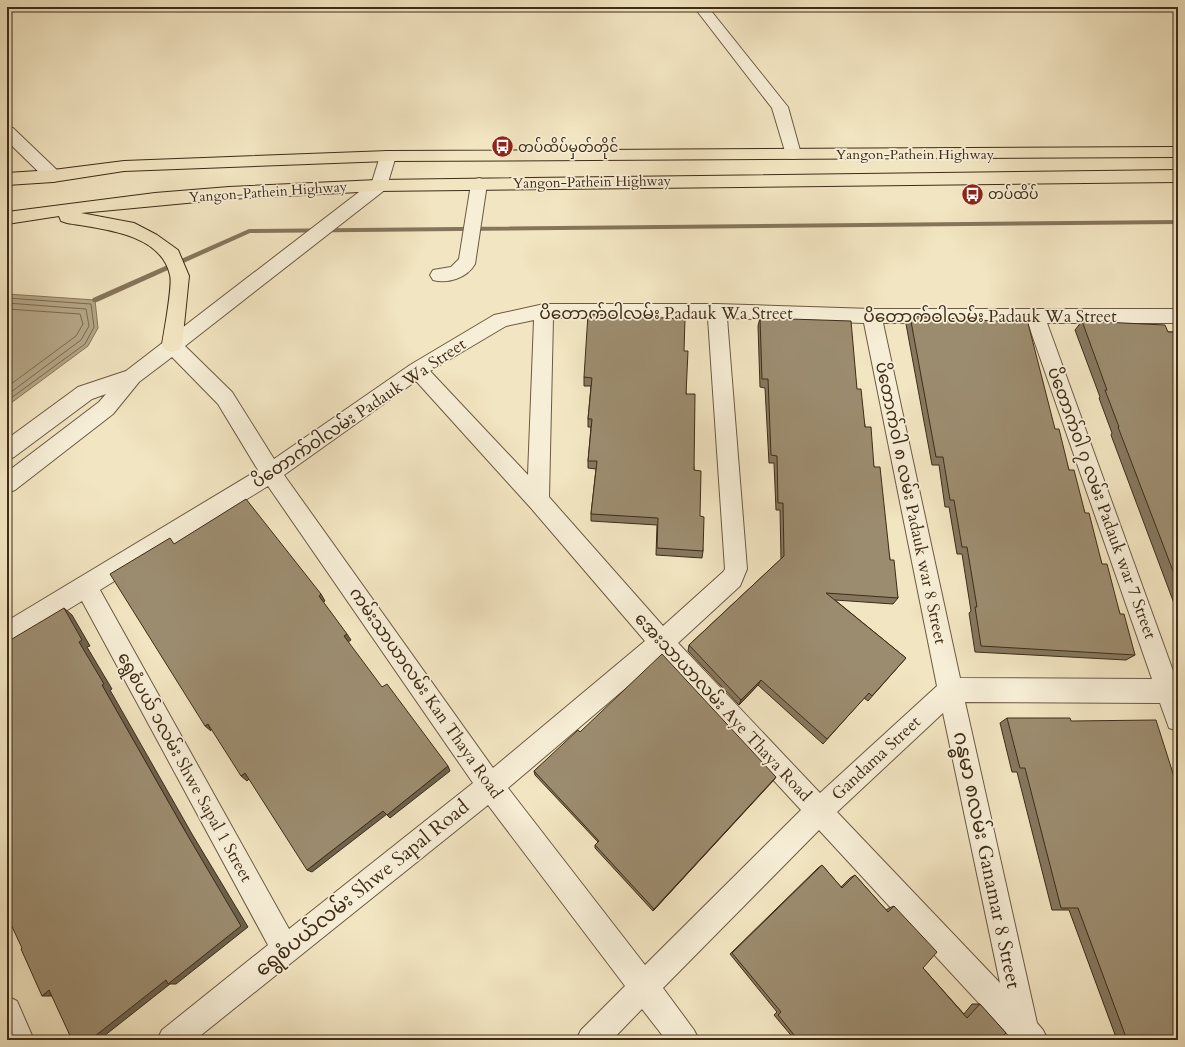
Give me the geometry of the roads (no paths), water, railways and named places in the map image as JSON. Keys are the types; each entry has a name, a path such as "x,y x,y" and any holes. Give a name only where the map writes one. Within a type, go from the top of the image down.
{"main road":[{"name":"Yangon-Pathein Highway","path":"7,179 53,176 124,166 388,156 1178,152"},
{"name":"Yangon-Pathein Highway","path":"7,189 53,176"},
{"name":"Yangon-Pathein Highway","path":"7,218 40,212 214,194 380,185 1178,176"},
{"path":"40,212 128,227 151,239 172,255 180,276 172,345"}],"street":[{"path":"701,7 780,107 792,154"},
{"path":"7,132 53,176"},
{"path":"7,484 106,408 132,377 380,185 388,156"},
{"path":"7,184 53,176"},
{"path":"439,275 456,273 465,267 468,259 480,184"},
{"path":"538,500 544,311"},
{"name":"ပိတောက်ဝါလမ်း Padauk Wa Street","path":"7,634 85,585 271,473 417,370 502,320 544,311 717,311 872,316 1178,316"},
{"name":"ရွေစံပယ်လမ်း Shwe Sapal Road","path":"172,1040 490,786 662,643 732,579 736,569 717,311"},
{"name":"ပိတောက်ဝါ ၈ လမ်း Padauk war 8 Street","path":"872,316 950,690"},
{"name":"ပိတောက်ဝါ ၇ လမ်း Padauk war 7 Street","path":"1035,316 1173,691 1178,719"},
{"name":"ကမ်းသာယာလမ်း Kan Thaya Road","path":"172,345 225,398 271,473 490,786 684,1040"},
{"name":"အေးသာယာလမ်း Aye Thaya Road","path":"417,370 538,500 662,643 1028,1035"},
{"path":"7,451 85,393 132,377"},
{"name":"ရွေစံပယ် ၁လမ်း Shwe Sapal 1 Street","path":"85,585 286,949"},
{"path":"950,690 1173,691"},
{"name":"Gandama Street","path":"591,1040 819,811 950,690"},
{"name":"ဂန္ဓမာ ၈လမ်း Ganamar 8 Street","path":"950,690 1028,1035"},
{"path":"7,1011 19,1040"}],"water":[{"path":"7,294 95,300 98,328 88,346 7,406"}],"waterway":[{"path":"95,300 249,231 1178,222"}],"place":[{"name":"တပ်ထိပ်မှတ်တိုင်","path":"503,147"},
{"name":"တပ်ထိပ်","path":"972,194"}]}
